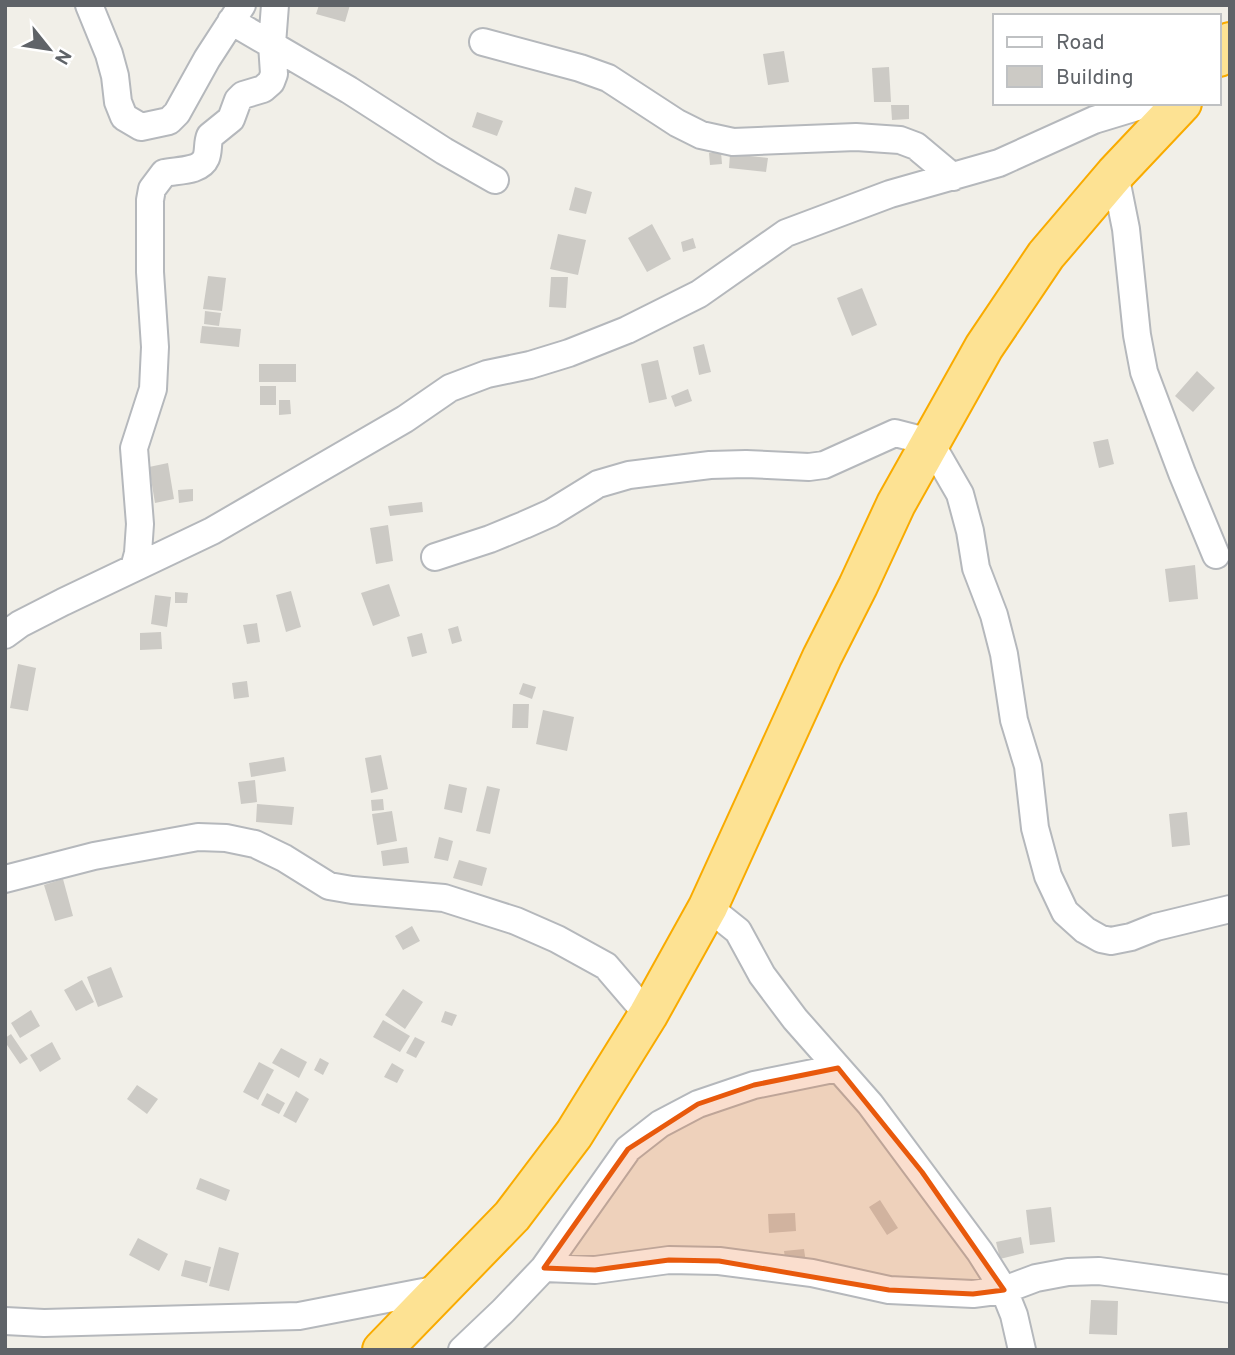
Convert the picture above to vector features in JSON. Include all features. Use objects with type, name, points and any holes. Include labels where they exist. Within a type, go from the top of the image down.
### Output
[{"type":"highway","points":[[382,1350],[512,1216],[574,1134],[648,1015],[708,907],[822,657],[897,504],[984,347],[1046,255],[1115,174],[1180,105]]},
{"type":"street","points":[[89,5],[109,54],[118,102],[124,117],[141,127],[169,121],[177,113],[236,13],[272,44],[495,180]]},
{"type":"street","points":[[134,568],[140,524],[134,448],[153,389],[155,347],[150,245],[152,189],[164,173],[201,165],[206,158],[210,136],[232,119],[243,95],[263,89],[271,82],[274,74],[272,44],[275,5]]},
{"type":"street","points":[[483,42],[608,78],[677,123],[701,135],[733,142],[856,137],[900,140],[916,146],[953,177]]},
{"type":"street","points":[[5,635],[20,624],[212,531],[274,497],[405,419],[450,387],[569,353],[626,330],[699,294],[786,233],[890,194],[999,163],[1094,120],[1143,105]]},
{"type":"street","points":[[1115,174],[1126,229],[1136,335],[1144,372],[1177,462],[1216,555]]},
{"type":"street","points":[[435,556],[524,525],[551,513],[598,484],[629,475],[710,465],[824,465],[895,433],[930,442],[960,494],[971,531],[976,568],[995,615],[1004,654],[1014,720],[1028,766],[1035,828],[1048,876],[1065,912],[1086,930],[1101,939],[1111,941],[1230,909]]},
{"type":"street","points":[[5,879],[94,856],[198,837],[226,838],[265,849],[329,886],[444,898],[516,921],[557,939],[606,966],[648,1015]]},
{"type":"street","points":[[708,907],[738,931],[762,975],[795,1019],[870,1104],[922,1172],[1004,1290],[1022,1350]]},
{"type":"street","points":[[462,1350],[544,1268],[628,1149],[660,1124],[698,1104],[754,1085],[838,1068]]},
{"type":"street","points":[[544,1268],[595,1270],[669,1260],[719,1261],[812,1273],[889,1290],[973,1294],[1004,1290],[1036,1278],[1068,1272],[1099,1271],[1230,1289]]},
{"type":"street","points":[[5,1321],[93,1322],[299,1316],[444,1288]]},
{"type":"highlighted area","points":[[838,1068],[922,1172],[1004,1290],[973,1294],[889,1290],[719,1261],[669,1260],[595,1270],[544,1268],[628,1149],[698,1104],[754,1085]]},
{"type":"building","points":[[319,5],[350,5],[345,22],[316,14]]},
{"type":"building","points":[[784,51],[789,82],[768,85],[763,54]]},
{"type":"building","points":[[889,67],[891,102],[874,102],[872,68]]},
{"type":"building","points":[[891,105],[909,105],[909,119],[892,120]]},
{"type":"building","points":[[477,112],[503,121],[497,136],[472,127]]},
{"type":"building","points":[[721,152],[722,164],[710,165],[709,153]]},
{"type":"building","points":[[730,154],[768,158],[766,172],[729,168]]},
{"type":"building","points":[[575,187],[592,192],[586,214],[569,210]]},
{"type":"building","points":[[652,224],[671,259],[647,272],[628,238]]},
{"type":"building","points":[[558,234],[586,240],[578,275],[550,269]]},
{"type":"building","points":[[693,238],[696,248],[683,252],[681,242]]},
{"type":"building","points":[[208,276],[226,278],[222,311],[203,309]]},
{"type":"building","points":[[551,277],[568,277],[566,308],[549,307]]},
{"type":"building","points":[[862,288],[877,325],[852,336],[837,298]]},
{"type":"building","points":[[205,311],[221,313],[219,326],[204,324]]},
{"type":"building","points":[[202,326],[241,329],[239,347],[200,343]]},
{"type":"building","points":[[704,344],[711,372],[699,375],[693,347]]},
{"type":"building","points":[[658,360],[667,399],[649,403],[641,364]]},
{"type":"building","points":[[259,364],[296,364],[296,382],[259,382]]},
{"type":"building","points":[[1197,371],[1215,388],[1193,412],[1175,396]]},
{"type":"building","points":[[260,386],[276,386],[276,405],[260,405]]},
{"type":"building","points":[[688,389],[692,401],[675,407],[671,396]]},
{"type":"building","points":[[279,400],[290,400],[291,414],[279,415]]},
{"type":"building","points":[[1108,439],[1114,464],[1099,468],[1093,442]]},
{"type":"building","points":[[168,463],[174,499],[155,503],[149,467]]},
{"type":"building","points":[[193,489],[193,501],[179,503],[178,490]]},
{"type":"building","points":[[422,502],[423,512],[390,516],[388,506]]},
{"type":"building","points":[[388,525],[393,561],[376,564],[370,528]]},
{"type":"building","points":[[1195,565],[1198,599],[1169,602],[1165,569]]},
{"type":"building","points":[[389,584],[400,616],[373,626],[361,593]]},
{"type":"building","points":[[291,591],[301,627],[286,632],[276,595]]},
{"type":"building","points":[[175,592],[188,593],[187,603],[175,603]]},
{"type":"building","points":[[155,595],[171,597],[167,627],[151,624]]},
{"type":"building","points":[[257,623],[260,642],[247,644],[243,625]]},
{"type":"building","points":[[458,626],[462,641],[452,644],[448,629]]},
{"type":"building","points":[[161,632],[162,649],[140,650],[140,633]]},
{"type":"building","points":[[422,633],[427,653],[412,657],[407,637]]},
{"type":"building","points":[[18,664],[36,668],[28,711],[10,708]]},
{"type":"building","points":[[247,681],[249,697],[234,699],[232,683]]},
{"type":"building","points":[[523,683],[536,687],[532,699],[519,694]]},
{"type":"building","points":[[513,704],[529,704],[528,728],[512,728]]},
{"type":"building","points":[[543,710],[574,717],[567,751],[536,744]]},
{"type":"building","points":[[381,755],[388,789],[371,793],[365,758]]},
{"type":"building","points":[[284,757],[286,771],[251,777],[249,763]]},
{"type":"building","points":[[255,780],[257,802],[241,804],[238,782]]},
{"type":"building","points":[[449,784],[467,788],[462,813],[444,809]]},
{"type":"building","points":[[487,786],[500,789],[490,834],[476,831]]},
{"type":"building","points":[[383,799],[384,810],[372,811],[371,800]]},
{"type":"building","points":[[257,804],[294,807],[292,825],[256,822]]},
{"type":"building","points":[[392,811],[397,841],[377,845],[372,814]]},
{"type":"building","points":[[1187,812],[1190,845],[1172,847],[1169,814]]},
{"type":"building","points":[[439,837],[453,841],[448,861],[434,858]]},
{"type":"building","points":[[407,847],[409,863],[383,866],[381,851]]},
{"type":"building","points":[[459,860],[487,868],[482,886],[453,878]]},
{"type":"building","points":[[63,879],[73,916],[55,921],[44,885]]},
{"type":"building","points":[[412,926],[420,941],[403,950],[395,936]]},
{"type":"building","points":[[111,967],[123,997],[98,1007],[87,977]]},
{"type":"building","points":[[82,980],[94,1002],[76,1011],[64,990]]},
{"type":"building","points":[[403,989],[423,1002],[405,1029],[385,1015]]},
{"type":"building","points":[[31,1010],[40,1026],[20,1038],[11,1023]]},
{"type":"building","points":[[445,1011],[457,1015],[452,1026],[441,1022]]},
{"type":"building","points":[[383,1020],[410,1036],[400,1052],[373,1037]]},
{"type":"building","points":[[11,1034],[28,1059],[20,1064],[5,1042],[5,1038]]},
{"type":"building","points":[[415,1037],[425,1042],[416,1058],[406,1053]]},
{"type":"building","points":[[52,1042],[61,1059],[40,1072],[30,1055]]},
{"type":"building","points":[[281,1048],[307,1062],[299,1078],[272,1063]]},
{"type":"building","points":[[320,1058],[329,1063],[323,1075],[314,1070]]},
{"type":"building","points":[[259,1062],[274,1070],[258,1100],[243,1092]]},
{"type":"building","points":[[392,1063],[404,1070],[397,1083],[384,1077]]},
{"type":"building","points":[[137,1085],[158,1099],[147,1114],[127,1099]]},
{"type":"building","points":[[296,1091],[309,1099],[296,1123],[283,1116]]},
{"type":"building","points":[[267,1093],[285,1103],[279,1114],[261,1105]]},
{"type":"building","points":[[200,1178],[230,1190],[226,1201],[196,1189]]},
{"type":"building","points":[[880,1200],[898,1228],[887,1235],[869,1207]]},
{"type":"building","points":[[1051,1207],[1055,1242],[1030,1245],[1026,1210]]},
{"type":"building","points":[[795,1213],[796,1231],[769,1233],[768,1214]]},
{"type":"building","points":[[1021,1237],[1024,1253],[1000,1259],[996,1242]]},
{"type":"building","points":[[138,1238],[168,1254],[159,1271],[129,1255]]},
{"type":"building","points":[[219,1247],[239,1253],[229,1291],[209,1286]]},
{"type":"building","points":[[804,1249],[806,1263],[786,1265],[784,1251]]},
{"type":"building","points":[[185,1260],[211,1267],[207,1283],[181,1276]]},
{"type":"building","points":[[1091,1300],[1118,1301],[1117,1335],[1089,1334]]}]
